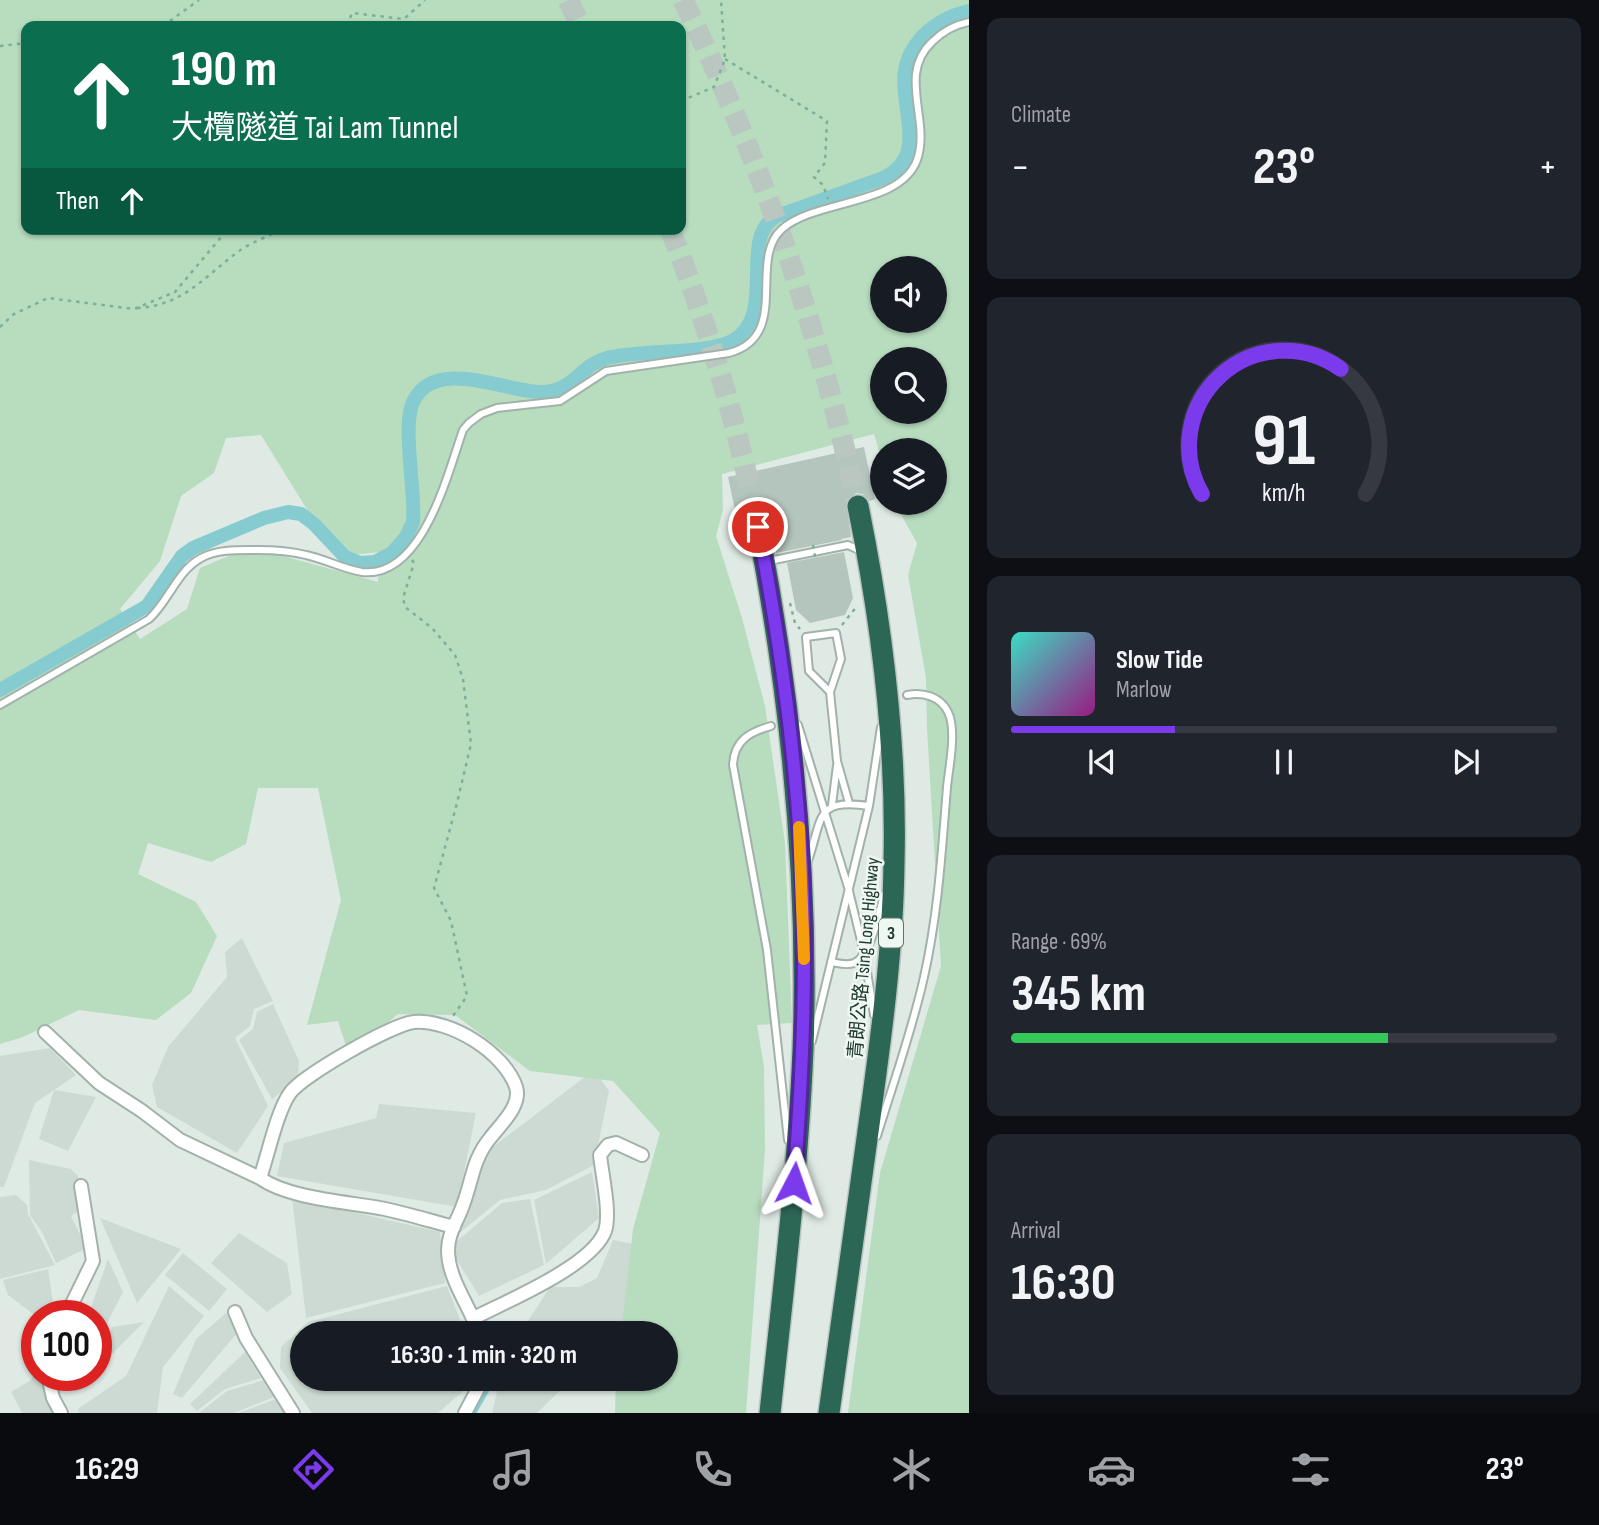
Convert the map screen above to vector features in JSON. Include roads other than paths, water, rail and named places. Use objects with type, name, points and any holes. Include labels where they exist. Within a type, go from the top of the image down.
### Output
[{"type":"highway","name":"青朗公路 Tsing Long Highway","points":[[829,1413],[880,1048],[889,970],[894,863],[894,779],[887,678],[858,506]]},
{"type":"highway","points":[[758,527],[784,683],[781,727],[797,797],[802,879],[804,1006],[794,1183],[770,1413]]},
{"type":"street","points":[[260,1178],[290,1094],[333,1062],[398,1026],[416,1022],[434,1023],[450,1028],[477,1043],[494,1055],[513,1081],[517,1094],[511,1111],[476,1158],[465,1202],[449,1236],[450,1270],[475,1321]]},
{"type":"street","points":[[45,1032],[99,1083],[180,1140],[260,1178],[271,1186],[454,1227]]},
{"type":"street","points":[[474,1318],[570,1268],[587,1253],[605,1231],[607,1217],[600,1155],[608,1145],[616,1143],[642,1155]]},
{"type":"street","points":[[74,1300],[93,1261],[82,1186]]},
{"type":"street","points":[[235,1312],[263,1368],[293,1413]]},
{"type":"street","points":[[51,1391],[61,1413]]},
{"type":"street","points":[[465,1413],[477,1391]]},
{"type":"lane","points":[[0,705],[149,619],[160,609],[188,566],[212,553],[273,550],[306,555],[363,572],[381,570],[406,555],[421,537],[434,510],[463,430],[481,414],[497,408],[560,401],[606,371],[729,353],[747,345],[759,330],[765,313],[770,252],[776,236],[794,221],[885,189],[907,176],[916,163],[920,146],[915,82],[918,61],[923,51],[943,32],[969,22]]},
{"type":"lane","points":[[765,567],[774,560],[848,545],[868,554]]},
{"type":"lane","points":[[830,692],[809,671],[806,637],[836,633],[841,659],[830,692],[837,761],[849,803]]},
{"type":"lane","points":[[801,1091],[869,806],[887,678]]},
{"type":"lane","points":[[784,683],[849,887],[864,953],[880,1048]]},
{"type":"lane","points":[[860,1187],[924,979],[939,882],[951,724],[948,712],[932,696],[917,693],[907,695]]},
{"type":"lane","points":[[781,727],[755,730],[745,737],[734,752],[733,765],[766,950],[794,1183]]},
{"type":"lane","points":[[832,805],[837,761]]},
{"type":"lane","points":[[802,879],[825,810],[832,805],[849,803],[869,806]]},
{"type":"lane","points":[[831,962],[848,964],[859,959],[864,953],[871,939],[894,863]]},
{"type":"waterway","points":[[0,690],[147,606],[182,556],[193,548],[264,518],[288,512],[301,514],[345,557],[360,563],[375,562],[392,553],[406,537],[413,522],[410,411],[414,400],[424,388],[438,381],[454,378],[538,392],[550,391],[560,389],[589,367],[607,358],[708,348],[734,340],[747,328],[754,312],[757,257],[765,226],[777,216],[883,178],[897,169],[909,144],[904,85],[909,56],[919,40],[932,28],[950,17],[969,11]]},
{"type":"waterway","points":[[474,1413],[487,1391]]},
{"type":"tunnel","points":[[568,0],[578,21]]},
{"type":"tunnel","points":[[683,0],[738,123],[786,248],[825,375],[858,506]]},
{"type":"tunnel","points":[[672,235],[721,376],[758,527]]}]
